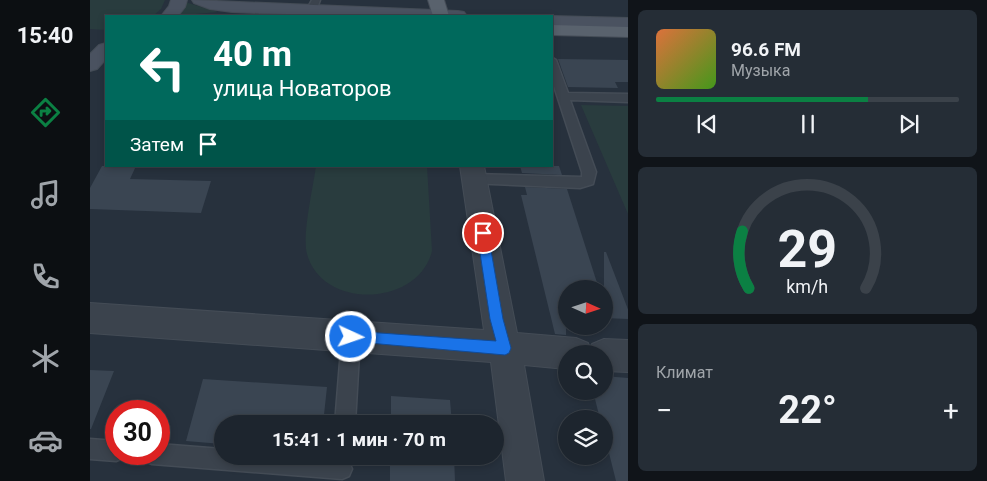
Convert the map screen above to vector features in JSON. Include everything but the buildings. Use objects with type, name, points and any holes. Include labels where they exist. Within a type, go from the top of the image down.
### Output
[{"type":"main road","points":[[170,15],[177,8],[179,0]]},
{"type":"main road","points":[[200,0],[232,7],[313,5],[439,10],[455,15]]},
{"type":"main road","points":[[553,21],[628,23]]},
{"type":"main road","points":[[553,30],[628,32]]},
{"type":"main road","points":[[90,65],[102,42]]},
{"type":"street","points":[[473,173],[497,319],[505,348],[526,481]]},
{"type":"street","points":[[90,318],[558,352]]},
{"type":"street","points":[[613,355],[628,356]]},
{"type":"lane","points":[[473,173],[580,183],[588,180],[589,172],[553,66]]},
{"type":"lane","points":[[564,96],[628,98]]},
{"type":"lane","points":[[346,415],[351,337]]},
{"type":"lane","points":[[90,449],[105,450]]},
{"type":"lane","points":[[170,455],[342,469]]},
{"type":"shaded area","points":[[90,0],[165,0],[161,9],[154,15],[105,15],[105,30],[90,29]]},
{"type":"shaded area","points":[[185,2],[218,12],[177,15]]},
{"type":"shaded area","points":[[581,105],[628,106],[628,214]]},
{"type":"shaded area","points":[[316,167],[427,167],[432,251],[424,269],[409,283],[391,291],[371,294],[350,293],[331,285],[316,272],[307,254],[307,224]]},
{"type":"route","points":[[351,337],[505,348],[497,319],[483,233]]}]
